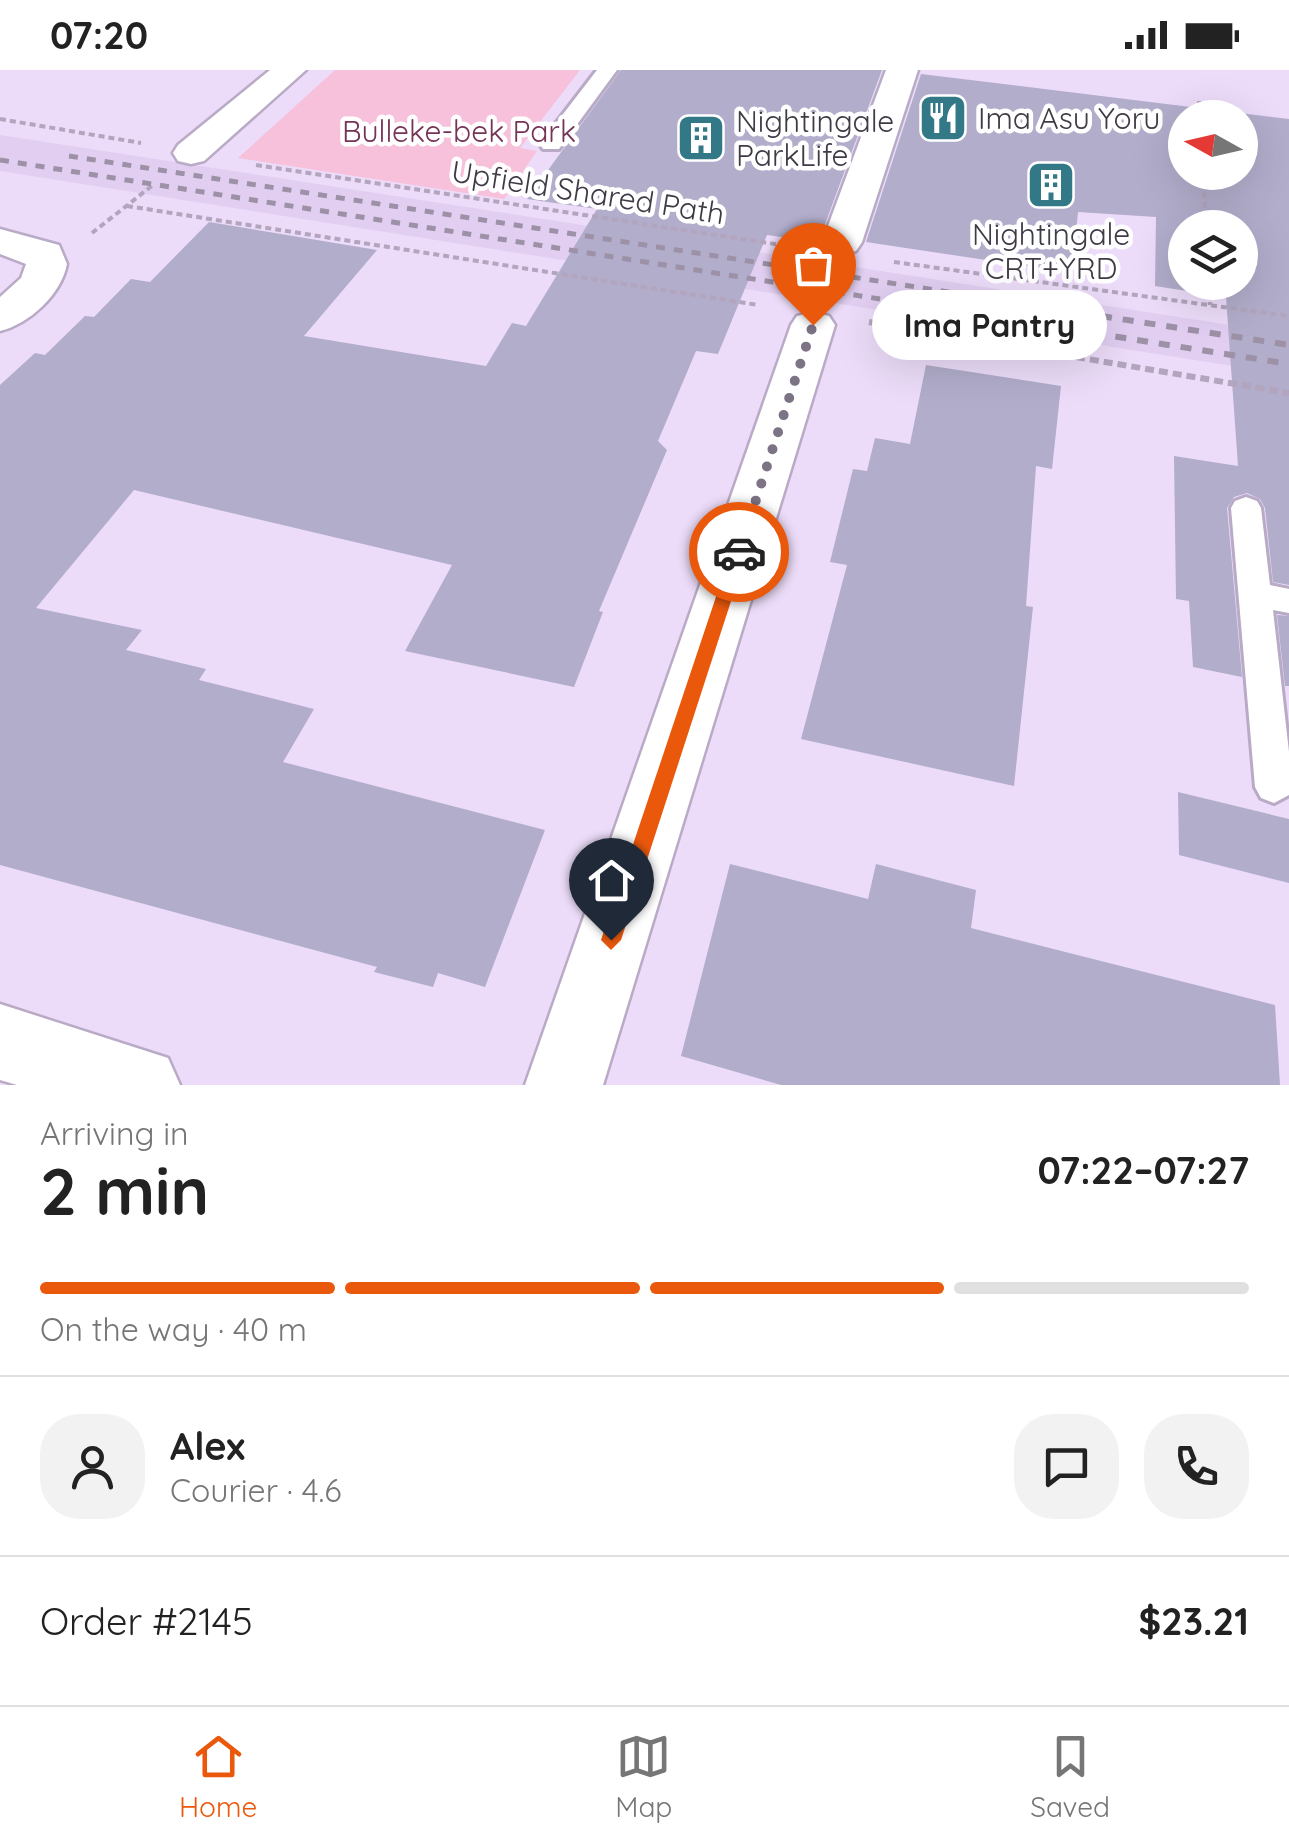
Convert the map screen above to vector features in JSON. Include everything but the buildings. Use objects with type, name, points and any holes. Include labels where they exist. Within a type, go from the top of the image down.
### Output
[{"type":"street","points":[[191,153],[290,70]]},
{"type":"street","points":[[842,242],[902,70]]},
{"type":"street","points":[[0,240],[46,254],[45,277],[0,318]]},
{"type":"street","points":[[564,1085],[814,318]]},
{"type":"street","points":[[0,1042],[142,1085]]},
{"type":"lane","points":[[551,144],[607,70]]},
{"type":"lane","points":[[1246,508],[1272,598],[1274,787]]},
{"type":"path","name":"Upfield Shared Path","points":[[0,118],[191,153],[799,248]]},
{"type":"path","points":[[46,254],[95,231],[191,153]]},
{"type":"path","points":[[127,206],[1289,393]]},
{"type":"path","points":[[878,260],[1289,316]]},
{"type":"path","points":[[1210,300],[1210,305]]},
{"type":"shaded area","points":[[0,135],[1289,334],[1289,375],[0,171]]},
{"type":"green space","name":"Bulleke-bek Park","points":[[335,70],[580,70],[520,148],[537,151],[504,199],[238,158]]},
{"type":"railway","points":[[69,156],[1117,318]]},
{"type":"railway","points":[[0,160],[1000,318]]},
{"type":"railway","points":[[985,316],[1289,364]]},
{"type":"railway","points":[[1101,316],[1289,345]]},
{"type":"way so far","points":[[739,552],[813,325]]},
{"type":"place","name":"Ima Asu Yoru","points":[[943,118]]},
{"type":"place","name":"Nightingale ParkLife","points":[[701,138]]},
{"type":"place","name":"Nightingale CRT+YRD","points":[[1051,185]]},
{"type":"place","name":"Ima Pantry","points":[[813,325]]},
{"type":"route","points":[[611,940],[739,552]]}]
